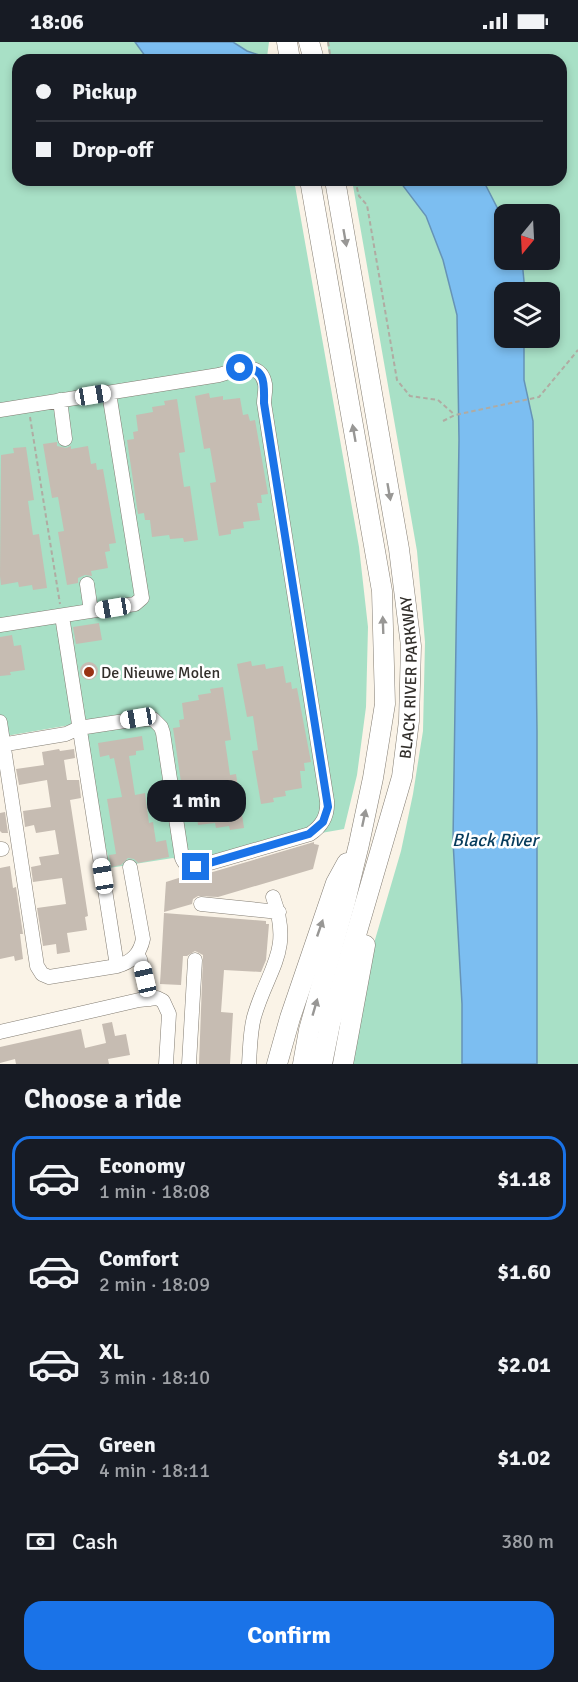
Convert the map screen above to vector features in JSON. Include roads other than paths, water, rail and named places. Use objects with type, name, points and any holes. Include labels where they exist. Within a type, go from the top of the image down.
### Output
[{"type":"highway","name":"BLACK RIVER PARKWAY","points":[[303,1064],[309,1030],[359,844],[385,704],[382,591],[311,186]]},
{"type":"highway","name":"BLACK RIVER PARKWAY","points":[[322,1064],[330,1024],[402,777],[410,721],[411,646],[399,549],[336,186]]},
{"type":"highway","points":[[343,1064],[364,949],[403,808],[402,777]]},
{"type":"highway","points":[[277,1064],[290,1018],[336,883],[359,844]]},
{"type":"street","points":[[0,410],[219,375],[240,368],[252,369],[263,379],[264,403],[327,801],[325,817],[309,834],[190,867],[182,858],[163,733],[158,722],[153,719],[138,718],[2,745]]},
{"type":"street","points":[[0,625],[135,604],[140,601],[142,595],[109,393]]},
{"type":"street","points":[[60,400],[65,439]]},
{"type":"street","points":[[87,584],[91,611]]},
{"type":"street","points":[[62,616],[117,966]]},
{"type":"street","points":[[0,722],[37,966],[40,972],[50,977],[117,966],[128,963],[137,954],[143,939],[130,867]]},
{"type":"street","points":[[249,1064],[255,1016],[279,953],[282,933],[279,912],[273,897]]},
{"type":"street","points":[[201,904],[279,912]]},
{"type":"street","points":[[137,954],[153,999]]},
{"type":"street","points":[[189,1064],[195,960]]},
{"type":"street","points":[[0,1032],[153,999],[163,1001],[169,1014],[166,1064]]},
{"type":"water","points":[[135,42],[233,42],[256,54],[144,54]]},
{"type":"water","name":"Black River","points":[[403,186],[486,186],[495,204],[494,270],[523,270],[524,282],[494,282],[494,348],[524,348],[524,380],[533,421],[537,731],[537,1064],[462,1064],[462,1004],[453,841],[459,440],[457,315],[443,260],[426,216]]},
{"type":"place","name":"De Nieuwe Molen","points":[[89,672]]}]
